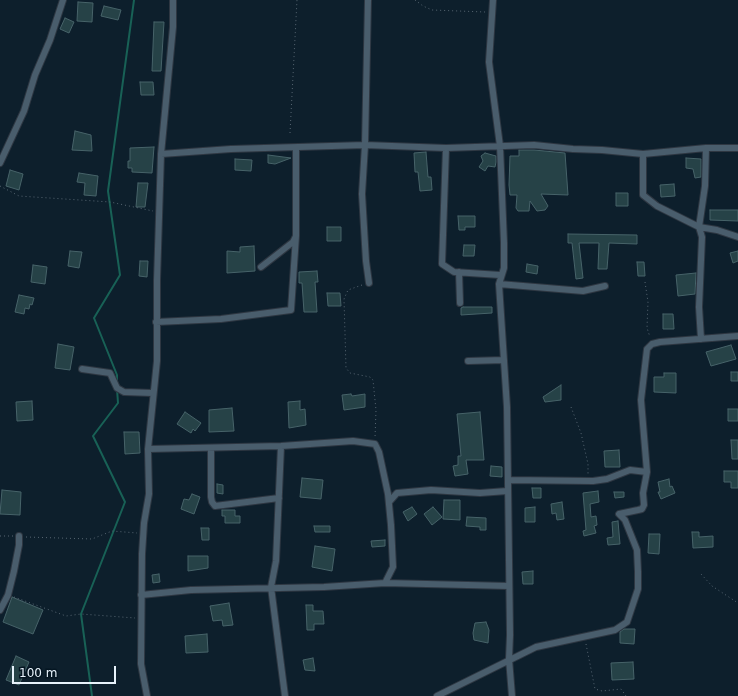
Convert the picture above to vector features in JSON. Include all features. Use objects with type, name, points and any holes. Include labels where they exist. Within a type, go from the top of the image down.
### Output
[{"type":"street","points":[[0,162],[24,111],[35,75],[50,40],[64,0]]},
{"type":"street","points":[[147,696],[142,664],[140,618],[143,533],[149,494],[148,449],[157,361],[156,322],[161,154],[173,0]]},
{"type":"street","points":[[368,0],[365,145],[362,194],[366,261],[369,283]]},
{"type":"street","points":[[493,0],[489,62],[500,146],[504,243],[504,268],[500,275],[499,284],[507,407],[510,635],[508,660],[512,696]]},
{"type":"street","points":[[161,154],[231,149],[365,145],[446,148],[534,145],[573,150],[602,150],[643,154],[706,148],[738,148]]},
{"type":"street","points":[[156,322],[222,319],[291,310],[296,236],[296,148]]},
{"type":"street","points":[[446,148],[442,264],[454,272],[500,275]]},
{"type":"street","points":[[701,339],[699,307],[702,244],[699,227],[705,186],[706,148]]},
{"type":"street","points":[[643,154],[644,195],[657,206],[699,227],[717,230],[738,237]]},
{"type":"street","points":[[261,267],[293,242],[296,236]]},
{"type":"street","points":[[459,272],[460,303]]},
{"type":"street","points":[[499,284],[583,291],[605,286]]},
{"type":"street","points":[[437,696],[536,647],[615,630],[627,622],[638,589],[637,550],[620,514],[642,509],[647,472],[641,400],[647,349],[652,344],[738,336]]},
{"type":"street","points":[[468,361],[504,360]]},
{"type":"street","points":[[82,369],[110,373],[117,388],[124,392],[153,393]]},
{"type":"street","points":[[148,449],[281,446],[353,441],[375,444],[379,452],[389,502],[393,567],[385,583]]},
{"type":"street","points":[[281,446],[276,561],[271,587],[286,696]]},
{"type":"street","points":[[212,448],[211,497],[215,506],[279,498]]},
{"type":"street","points":[[508,480],[607,479],[630,470],[647,472]]},
{"type":"street","points":[[386,487],[398,493],[431,490],[463,493],[507,491]]},
{"type":"street","points":[[389,502],[398,493]]},
{"type":"street","points":[[0,610],[8,595],[19,545],[19,536]]},
{"type":"street","points":[[141,595],[167,592],[271,587],[324,587],[385,583],[509,586]]},
{"type":"path","points":[[290,133],[297,0]]},
{"type":"path","points":[[415,0],[432,10],[492,13]]},
{"type":"path","points":[[0,186],[19,196],[110,202],[131,208],[145,209],[159,214]]},
{"type":"path","points":[[645,282],[648,302],[647,328],[652,344]]},
{"type":"path","points":[[369,283],[354,288],[345,294],[344,299],[347,371],[370,377],[373,380],[376,410],[375,444]]},
{"type":"path","points":[[571,407],[582,439],[588,464],[588,480]]},
{"type":"path","points":[[0,536],[92,539],[112,531],[143,533]]},
{"type":"path","points":[[701,574],[712,586],[738,603]]},
{"type":"path","points":[[8,595],[66,616],[81,614],[140,618]]},
{"type":"path","points":[[585,637],[594,689],[602,691],[621,689],[626,696]]},
{"type":"building","points":[[78,2],[93,3],[92,22],[77,21]]},
{"type":"building","points":[[104,6],[121,10],[118,20],[101,16]]},
{"type":"building","points":[[65,18],[74,22],[69,33],[60,29]]},
{"type":"building","points":[[154,22],[164,22],[161,71],[152,71]]},
{"type":"building","points":[[140,82],[153,82],[154,95],[141,95]]},
{"type":"building","points":[[75,131],[91,135],[92,151],[72,150]]},
{"type":"building","points":[[154,147],[152,173],[132,172],[132,168],[128,168],[128,161],[130,161],[130,148]]},
{"type":"building","points":[[519,150],[565,153],[568,195],[541,194],[548,206],[545,210],[537,211],[530,201],[529,211],[518,211],[516,208],[517,195],[510,195],[509,185],[510,156],[519,156]]},
{"type":"building","points":[[426,152],[428,177],[431,177],[432,190],[420,191],[418,172],[415,172],[414,153]]},
{"type":"building","points":[[485,153],[496,156],[496,162],[495,167],[488,166],[485,171],[479,167],[483,161],[481,156]]},
{"type":"building","points":[[268,155],[291,158],[275,164],[268,163]]},
{"type":"building","points":[[686,158],[701,159],[701,177],[695,178],[693,169],[686,168]]},
{"type":"building","points":[[235,159],[252,160],[251,171],[235,170]]},
{"type":"building","points":[[10,170],[23,174],[19,190],[6,186]]},
{"type":"building","points":[[79,173],[98,176],[96,196],[84,195],[85,183],[77,182]]},
{"type":"building","points":[[138,183],[148,183],[145,207],[136,207]]},
{"type":"building","points":[[674,184],[675,196],[661,197],[660,185]]},
{"type":"building","points":[[616,193],[628,193],[628,206],[616,206]]},
{"type":"building","points":[[710,210],[738,210],[738,221],[710,220]]},
{"type":"building","points":[[458,216],[475,216],[475,227],[465,227],[465,230],[459,230]]},
{"type":"building","points":[[327,227],[341,227],[341,241],[327,241]]},
{"type":"building","points":[[568,234],[637,235],[637,244],[609,243],[607,269],[598,269],[599,243],[579,243],[583,278],[576,279],[572,243],[568,243]]},
{"type":"building","points":[[464,245],[475,245],[474,256],[463,256]]},
{"type":"building","points":[[254,246],[255,271],[227,273],[227,251],[240,252],[240,247]]},
{"type":"building","points":[[70,251],[82,252],[79,268],[68,266]]},
{"type":"building","points":[[738,251],[738,261],[733,263],[730,253]]},
{"type":"building","points":[[140,261],[148,261],[147,277],[139,276]]},
{"type":"building","points":[[637,262],[644,262],[645,276],[638,276]]},
{"type":"building","points":[[527,264],[538,266],[537,274],[526,272]]},
{"type":"building","points":[[33,265],[47,267],[45,284],[31,282]]},
{"type":"building","points":[[317,271],[318,282],[315,282],[317,312],[304,312],[302,283],[299,283],[299,272]]},
{"type":"building","points":[[696,273],[695,294],[678,296],[676,275]]},
{"type":"building","points":[[327,293],[340,293],[341,306],[328,306]]},
{"type":"building","points":[[19,295],[34,298],[29,309],[25,308],[24,314],[15,312]]},
{"type":"building","points":[[492,307],[492,313],[461,315],[461,308]]},
{"type":"building","points":[[663,314],[673,314],[674,329],[663,329]]},
{"type":"building","points":[[58,344],[74,347],[70,370],[55,368]]},
{"type":"building","points":[[731,345],[736,359],[711,366],[706,352]]},
{"type":"building","points":[[731,372],[738,372],[738,381],[731,381]]},
{"type":"building","points":[[664,373],[676,373],[676,393],[654,392],[654,377],[664,377]]},
{"type":"building","points":[[561,385],[561,400],[545,402],[543,397]]},
{"type":"building","points":[[351,394],[352,396],[365,394],[365,407],[344,410],[342,395]]},
{"type":"building","points":[[32,401],[33,420],[17,421],[16,402]]},
{"type":"building","points":[[300,401],[300,410],[305,409],[306,425],[289,428],[288,402]]},
{"type":"building","points":[[232,408],[234,431],[209,432],[209,410]]},
{"type":"building","points":[[728,409],[738,409],[738,421],[728,421]]},
{"type":"building","points":[[185,412],[201,423],[195,431],[193,429],[191,433],[177,424]]},
{"type":"building","points":[[480,412],[484,460],[466,460],[468,474],[455,476],[453,466],[458,465],[458,456],[461,456],[457,414]]},
{"type":"building","points":[[124,432],[139,432],[140,453],[125,454]]},
{"type":"building","points":[[731,440],[738,440],[738,459],[732,459]]},
{"type":"building","points":[[619,450],[620,467],[605,467],[604,451]]},
{"type":"building","points":[[491,466],[502,467],[502,477],[490,476]]},
{"type":"building","points":[[724,471],[738,471],[738,488],[731,488],[731,482],[724,482]]},
{"type":"building","points":[[302,478],[323,480],[321,499],[300,497]]},
{"type":"building","points":[[669,479],[670,487],[672,486],[675,493],[661,499],[658,492],[660,492],[658,482]]},
{"type":"building","points":[[217,484],[223,485],[223,494],[217,493]]},
{"type":"building","points":[[532,488],[541,488],[541,498],[533,498]]},
{"type":"building","points":[[2,490],[21,492],[20,515],[0,514]]},
{"type":"building","points":[[598,491],[599,502],[590,504],[591,517],[596,516],[597,525],[594,526],[596,533],[584,536],[583,531],[586,530],[583,493]]},
{"type":"building","points":[[614,492],[624,492],[624,497],[615,498]]},
{"type":"building","points":[[192,494],[200,497],[194,514],[181,509],[184,499],[189,500]]},
{"type":"building","points":[[444,500],[460,500],[460,520],[443,519]]},
{"type":"building","points":[[562,502],[564,519],[557,520],[556,513],[552,514],[551,504]]},
{"type":"building","points":[[412,507],[417,514],[408,521],[403,512]]},
{"type":"building","points":[[433,507],[442,517],[432,525],[424,514]]},
{"type":"building","points":[[535,507],[535,522],[525,522],[525,508]]},
{"type":"building","points":[[222,510],[235,510],[235,516],[240,516],[240,523],[225,523],[225,516],[222,516]]},
{"type":"building","points":[[467,517],[486,518],[486,530],[480,530],[480,527],[466,526]]},
{"type":"building","points":[[618,521],[620,544],[608,545],[607,538],[613,537],[612,522]]},
{"type":"building","points":[[314,526],[330,526],[330,532],[315,532]]},
{"type":"building","points":[[201,528],[209,528],[209,540],[202,540]]},
{"type":"building","points":[[692,532],[699,532],[699,537],[713,536],[713,547],[693,548]]},
{"type":"building","points":[[649,534],[660,534],[659,554],[648,553]]},
{"type":"building","points":[[385,540],[385,546],[372,547],[371,541]]},
{"type":"building","points":[[315,546],[335,549],[332,571],[312,567]]},
{"type":"building","points":[[188,556],[208,556],[208,568],[188,571]]},
{"type":"building","points":[[533,571],[533,584],[523,584],[522,572]]},
{"type":"building","points":[[159,574],[160,582],[153,583],[152,575]]},
{"type":"building","points":[[12,597],[43,610],[33,634],[3,622]]},
{"type":"building","points":[[229,603],[233,625],[223,626],[222,620],[213,621],[210,606]]},
{"type":"building","points":[[306,605],[313,605],[313,611],[323,611],[324,624],[314,624],[314,630],[307,630]]},
{"type":"building","points":[[486,622],[489,630],[488,643],[474,640],[473,633],[475,623]]},
{"type":"building","points":[[624,629],[635,629],[634,644],[620,643],[620,632]]},
{"type":"building","points":[[207,634],[208,652],[186,653],[185,636]]},
{"type":"building","points":[[16,656],[29,662],[19,685],[6,680]]},
{"type":"building","points":[[313,658],[315,671],[305,670],[303,660]]},
{"type":"building","points":[[633,662],[634,679],[612,680],[611,663]]},
{"type":"waterway","points":[[117,383],[117,375],[94,318],[120,275],[108,191],[134,0]]},
{"type":"waterway","points":[[92,696],[81,614],[125,502],[93,436],[118,403],[117,389]]}]
